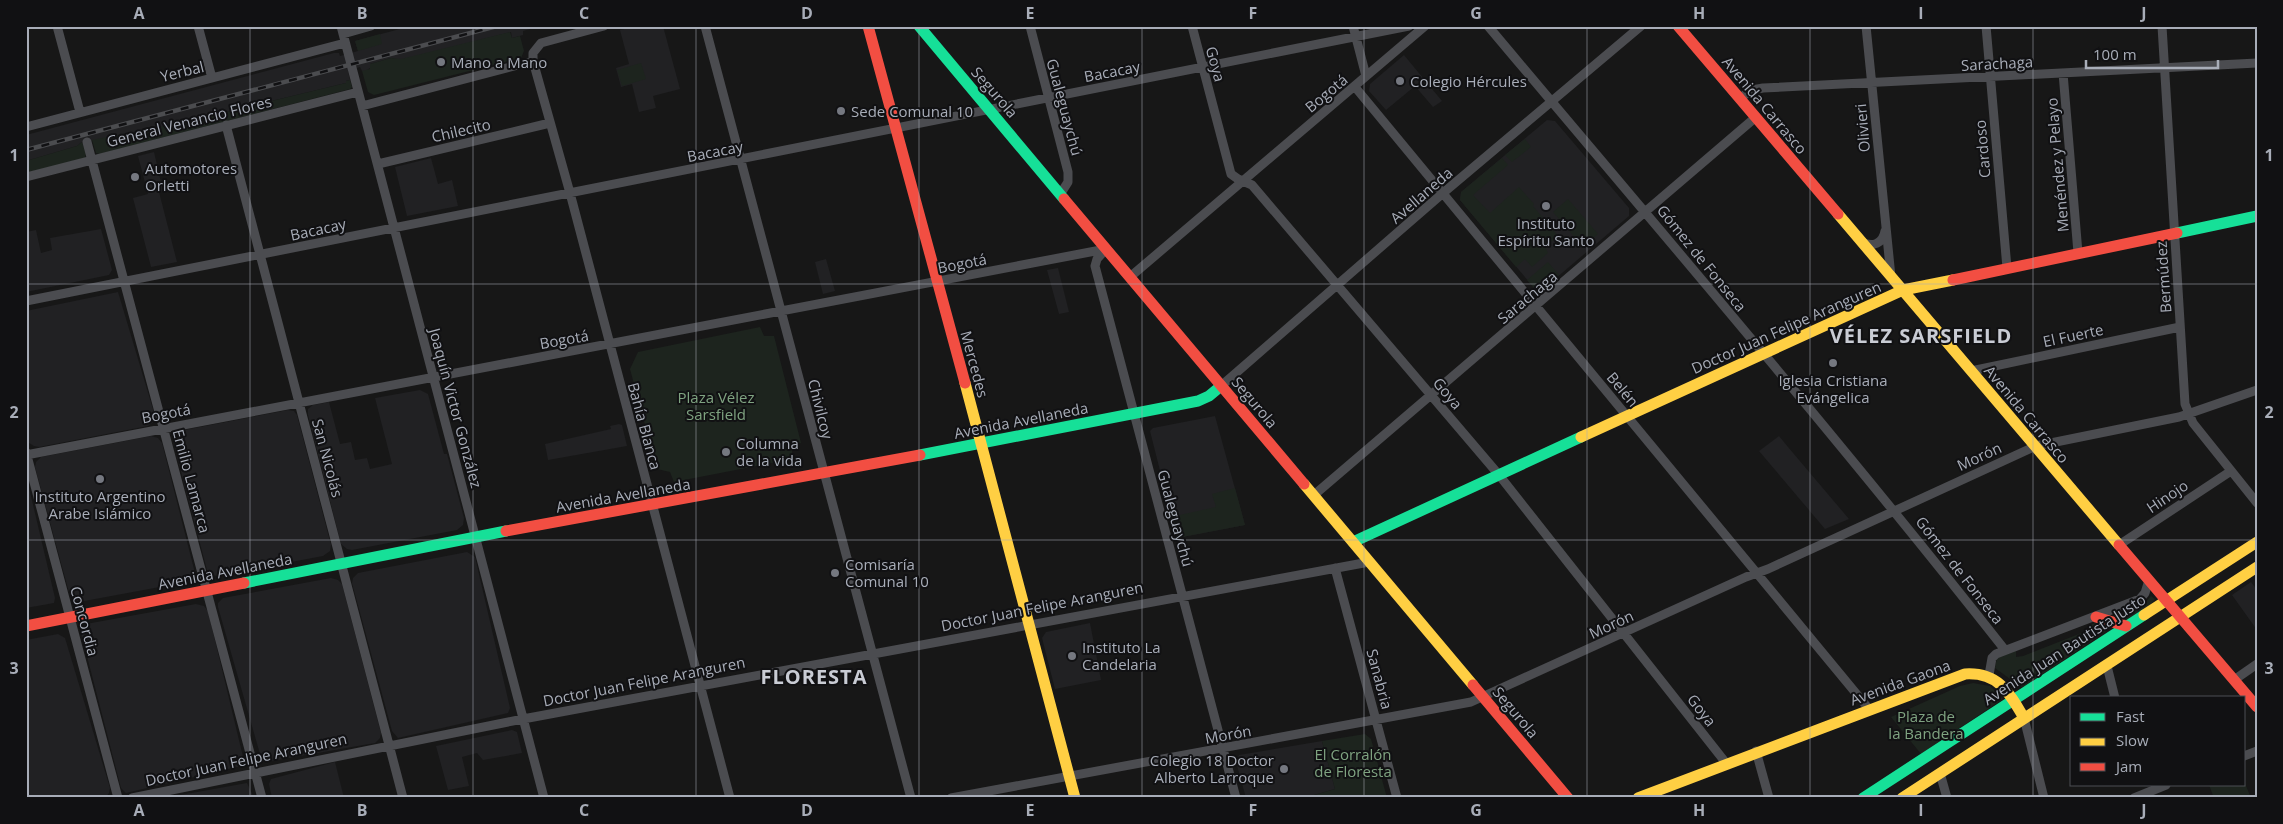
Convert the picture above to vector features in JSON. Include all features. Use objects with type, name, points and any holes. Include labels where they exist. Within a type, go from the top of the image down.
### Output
[{"type":"main road","name":"Mercedes","points":[[868,26],[1030,624],[1075,798]]},
{"type":"main road","name":"Segurola","points":[[919,26],[1568,798]]},
{"type":"main road","name":"Avenida Carrasco","points":[[1678,26],[2257,707]]},
{"type":"main road","name":"Doctor Juan Felipe Aranguren","points":[[1353,542],[1903,290],[2257,216]]},
{"type":"main road","name":"Avenida Avellaneda","points":[[26,626],[475,537],[824,474],[1134,414],[1198,401],[1209,396],[1222,386]]},
{"type":"main road","name":"Avenida Juan Bautista Justo","points":[[1863,798],[2257,542]]},
{"type":"main road","points":[[1902,798],[2257,567]]},
{"type":"main road","points":[[2096,617],[2126,626]]},
{"type":"main road","name":"Avenida Gaona","points":[[1638,798],[1756,751],[1965,674],[1989,675]]},
{"type":"main road","points":[[1989,675],[2003,684],[2024,718]]},
{"type":"street","points":[[57,26],[80,112]]},
{"type":"street","points":[[198,26],[212,78]]},
{"type":"street","points":[[342,30],[371,26]]},
{"type":"street","points":[[362,106],[533,61],[534,53],[541,43],[604,26]]},
{"type":"street","name":"Chivilcoy","points":[[705,26],[782,310],[910,798]]},
{"type":"street","name":"Gualeguaychú","points":[[1030,26],[1068,172],[1068,182],[1061,193]]},
{"type":"street","name":"Goya","points":[[1192,26],[1229,168],[1234,176],[1252,185],[1432,395],[1499,475],[1726,763]]},
{"type":"street","points":[[1353,26],[1366,76]]},
{"type":"street","name":"Bacacay","points":[[26,302],[1409,26]]},
{"type":"street","name":"Bogotá","points":[[1130,277],[1425,26]]},
{"type":"street","name":"Gómez de Fonseca","points":[[1488,26],[1647,212],[1895,511],[2005,650]]},
{"type":"street","name":"Avellaneda","points":[[1222,386],[1443,193],[1641,26]]},
{"type":"street","name":"Olivieri","points":[[1866,26],[1892,277]]},
{"type":"street","name":"Cardoso","points":[[1986,26],[2007,268]]},
{"type":"street","name":"Bermúdez","points":[[2162,26],[2185,404],[2193,424],[2257,503]]},
{"type":"street","name":"Joaquín Victor González","points":[[342,30],[544,798]]},
{"type":"street","name":"Yerbal","points":[[26,127],[345,43]]},
{"type":"street","name":"Bahía Blanca","points":[[533,61],[570,193],[730,798]]},
{"type":"street","name":"Sarachaga","points":[[1740,98],[1752,90],[1764,88],[2257,63]]},
{"type":"street","name":"Menéndez y Pelayo","points":[[2063,74],[2078,253]]},
{"type":"street","name":"Belén","points":[[1355,87],[1869,709]]},
{"type":"street","name":"General Venancio Flores","points":[[26,177],[358,92]]},
{"type":"street","name":"Sarachaga","points":[[1314,495],[1756,118]]},
{"type":"street","name":"Chilecito","points":[[378,164],[550,123]]},
{"type":"street","name":"San Nicolás","points":[[226,125],[404,798]]},
{"type":"street","name":"Emilio Lamarca","points":[[87,142],[262,798]]},
{"type":"street","points":[[1862,242],[1869,245],[1876,244],[1882,239],[1886,228]]},
{"type":"street","name":"Gualeguaychú","points":[[1106,249],[1096,259],[1096,266],[1236,798]]},
{"type":"street","name":"Bogotá","points":[[26,454],[1106,249]]},
{"type":"street","name":"El Fuerte","points":[[1971,371],[2180,327]]},
{"type":"street","name":"Morón","points":[[951,798],[1471,702],[2036,446],[2189,414],[2257,390]]},
{"type":"street","name":"Concordia","points":[[26,454],[118,798]]},
{"type":"street","name":"Hinojo","points":[[2119,545],[2230,470]]},
{"type":"street","name":"Doctor Juan Felipe Aranguren","points":[[132,798],[390,745],[701,685],[1369,562]]},
{"type":"street","name":"Sanabria","points":[[1335,568],[1397,798]]},
{"type":"street","points":[[1989,675],[1992,658],[2005,650],[2140,599],[2145,593],[2149,580]]},
{"type":"street","points":[[2234,680],[2257,664]]},
{"type":"street","points":[[2107,666],[2114,696]]},
{"type":"street","points":[[2024,718],[2044,798]]},
{"type":"street","points":[[1756,751],[1769,798]]},
{"type":"street","points":[[1940,773],[1947,798]]},
{"type":"street","points":[[2139,797],[2164,786]]},
{"type":"shaded area","points":[[411,26],[541,26],[523,31],[523,35],[512,38],[511,32],[402,60],[391,58],[370,64],[370,68],[366,71],[362,71],[360,67],[348,71],[350,80],[346,81],[346,83],[185,122],[82,142],[77,146],[26,161],[26,135],[334,53],[339,53],[340,56],[358,51],[355,41]]},
{"type":"shaded area","points":[[636,26],[663,26],[680,89],[653,96],[656,108],[639,112],[632,84],[621,87],[616,68],[629,64],[620,30]]},
{"type":"shaded area","name":"Colegio Hércules","points":[[1404,55],[1442,101],[1433,107],[1415,86],[1386,110],[1369,91],[1370,84]]},
{"type":"shaded area","name":"Instituto Espíritu Santo","points":[[1547,120],[1555,121],[1629,208],[1629,216],[1542,290],[1535,289],[1460,200],[1461,192]]},
{"type":"shaded area","points":[[154,152],[163,191],[159,192],[177,262],[151,267],[133,198],[148,194],[138,156]]},
{"type":"shaded area","points":[[431,158],[438,184],[452,180],[458,206],[407,216],[395,167]]},
{"type":"shaded area","points":[[101,229],[112,270],[109,275],[26,292],[26,232],[36,230],[41,253],[52,250],[50,238]]},
{"type":"shaded area","points":[[826,259],[835,291],[823,294],[815,262]]},
{"type":"shaded area","points":[[1058,268],[1069,312],[1059,314],[1047,270]]},
{"type":"shaded area","points":[[118,292],[155,421],[148,426],[39,447],[34,446],[29,443],[26,431],[26,311]]},
{"type":"shaded area","points":[[420,390],[428,394],[444,454],[447,454],[464,518],[463,525],[457,530],[352,550],[347,549],[341,544],[308,409],[313,405],[329,402],[340,444],[351,442],[355,460],[367,458],[370,469],[392,464],[375,398]]},
{"type":"shaded area","points":[[288,410],[294,411],[297,415],[331,545],[330,551],[323,556],[217,576],[212,575],[207,570],[173,436],[179,431]]},
{"type":"shaded area","points":[[1215,416],[1245,525],[1177,538],[1150,431],[1153,428]]},
{"type":"shaded area","points":[[622,425],[627,446],[548,460],[545,444],[611,429],[610,426]]},
{"type":"shaded area","points":[[151,436],[158,438],[162,443],[196,577],[192,581],[79,602],[74,601],[70,596],[35,467],[36,462],[41,457]]},
{"type":"shaded area","points":[[1779,436],[1849,519],[1825,529],[1759,451]]},
{"type":"shaded area","points":[[26,475],[55,598],[54,603],[26,608]]},
{"type":"shaded area","points":[[467,552],[475,557],[510,708],[508,713],[398,738],[392,731],[352,583],[353,578],[358,573]]},
{"type":"shaded area","points":[[331,578],[338,580],[342,584],[381,733],[380,738],[375,743],[266,762],[262,761],[218,603],[223,598]]},
{"type":"shaded area","points":[[2251,582],[2257,590],[2257,630],[2232,595]]},
{"type":"shaded area","points":[[196,604],[204,606],[208,611],[244,761],[241,766],[126,793],[121,788],[80,629],[86,624]]},
{"type":"shaded area","name":"Instituto La Candelaria","points":[[1090,623],[1101,680],[1055,689],[1042,638],[1046,632]]},
{"type":"shaded area","points":[[58,634],[65,638],[110,788],[105,798],[26,798],[26,640]]},
{"type":"shaded area","points":[[512,730],[517,732],[522,753],[483,760],[477,753],[462,757],[469,786],[448,790],[436,746]]},
{"type":"shaded area","name":"Colegio 18 Doctor Alberto Larroque","points":[[1322,741],[1335,789],[1304,798],[1246,798],[1236,762],[1239,755]]},
{"type":"shaded area","points":[[335,762],[344,798],[272,798],[269,784],[271,779]]},
{"type":"shaded area","points":[[247,783],[254,798],[164,798]]},
{"type":"green space","name":"Mano a Mano","points":[[510,32],[512,38],[520,36],[524,51],[521,58],[374,95],[368,92],[362,71],[370,69],[370,64],[391,58],[401,59]]},
{"type":"green space","points":[[380,34],[382,44],[358,51],[355,41]]},
{"type":"green space","points":[[641,63],[646,79],[622,86],[617,70]]},
{"type":"green space","points":[[350,80],[352,87],[350,89],[100,154],[96,153],[92,140],[185,122],[346,83],[346,81]]},
{"type":"green space","points":[[1525,139],[1531,147],[1512,162],[1505,155]]},
{"type":"green space","points":[[82,142],[86,153],[85,158],[26,173],[26,161],[77,146]]},
{"type":"green space","points":[[1502,158],[1508,165],[1473,195],[1490,213],[1519,187],[1534,204],[1533,206],[1558,236],[1545,247],[1548,253],[1532,267],[1525,259],[1516,267],[1460,200],[1461,192]]},
{"type":"green space","points":[[1568,199],[1598,234],[1583,247],[1553,212]]},
{"type":"green space","points":[[1548,262],[1559,275],[1542,290],[1535,289],[1527,280]]},
{"type":"green space","name":"Plaza Vélez Sarsfield","points":[[760,327],[764,336],[774,336],[801,443],[794,445],[792,459],[674,482],[670,472],[657,469],[630,369],[638,352]]},
{"type":"green space","points":[[1235,488],[1245,525],[1177,538],[1171,517],[1216,507],[1212,494]]},
{"type":"green space","points":[[2151,596],[2155,599],[2149,607],[2126,621],[2111,617],[2143,605]]},
{"type":"green space","points":[[2097,622],[2114,626],[2025,686],[2021,687],[1995,668],[1997,658],[2016,651],[2016,657],[2023,656],[2089,630],[2091,625]]},
{"type":"green space","name":"Plaza de la Bandera","points":[[1973,683],[1990,686],[2003,699],[1921,754],[1891,717],[1960,686]]},
{"type":"green space","name":"El Corralón de Floresta","points":[[1365,734],[1371,739],[1387,798],[1304,798],[1335,789],[1322,741]]},
{"type":"green space","points":[[2209,786],[2246,786],[2251,798],[2214,798]]},
{"type":"railway","points":[[26,150],[497,26]]},
{"type":"traffic: fast","points":[[919,26],[1064,199]]},
{"type":"traffic: fast","points":[[2177,233],[2257,216]]},
{"type":"traffic: fast","points":[[920,455],[1198,401],[1209,396],[1221,386]]},
{"type":"traffic: fast","points":[[1353,542],[1581,437]]},
{"type":"traffic: fast","points":[[244,583],[506,531]]},
{"type":"traffic: fast","points":[[1863,798],[2144,615]]},
{"type":"traffic: slow","points":[[1838,214],[2119,545]]},
{"type":"traffic: slow","points":[[1581,437],[1903,290],[1953,280]]},
{"type":"traffic: slow","points":[[965,383],[1075,798]]},
{"type":"traffic: slow","points":[[1304,484],[1473,685]]},
{"type":"traffic: slow","points":[[2144,615],[2257,542]]},
{"type":"traffic: slow","points":[[1902,798],[2257,567]]},
{"type":"traffic: slow","points":[[1638,798],[1965,674],[1986,676],[1994,680],[2007,692],[2024,718]]},
{"type":"traffic: jam","points":[[868,26],[965,383]]},
{"type":"traffic: jam","points":[[1678,26],[1838,214]]},
{"type":"traffic: jam","points":[[1064,199],[1304,484]]},
{"type":"traffic: jam","points":[[1953,280],[2177,233]]},
{"type":"traffic: jam","points":[[506,531],[920,455]]},
{"type":"traffic: jam","points":[[2119,545],[2257,707]]},
{"type":"traffic: jam","points":[[26,626],[244,583]]},
{"type":"traffic: jam","points":[[2096,617],[2126,626]]},
{"type":"traffic: jam","points":[[1473,685],[1568,798]]},
{"type":"place","name":"Mano a Mano","points":[[441,62]]},
{"type":"place","name":"Colegio Hércules","points":[[1400,81]]},
{"type":"place","name":"Sede Comunal 10","points":[[841,111]]},
{"type":"place","name":"Automotores Orletti","points":[[135,177]]},
{"type":"place","name":"Instituto Espíritu Santo","points":[[1546,206]]},
{"type":"place","name":"Iglesia Cristiana Evángelica","points":[[1833,363]]},
{"type":"place","name":"Columna de la vida","points":[[726,452]]},
{"type":"place","name":"Instituto Argentino Arabe Islámico","points":[[100,479]]},
{"type":"place","name":"Comisaría Comunal 10","points":[[835,573]]},
{"type":"place","name":"Instituto La Candelaria","points":[[1072,656]]},
{"type":"place","name":"Colegio 18 Doctor Alberto Larroque","points":[[1284,769]]},
{"type":"district","name":"VÉLEZ SARSFIELD","points":[[1921,335]]},
{"type":"district","name":"FLORESTA","points":[[814,676]]}]
